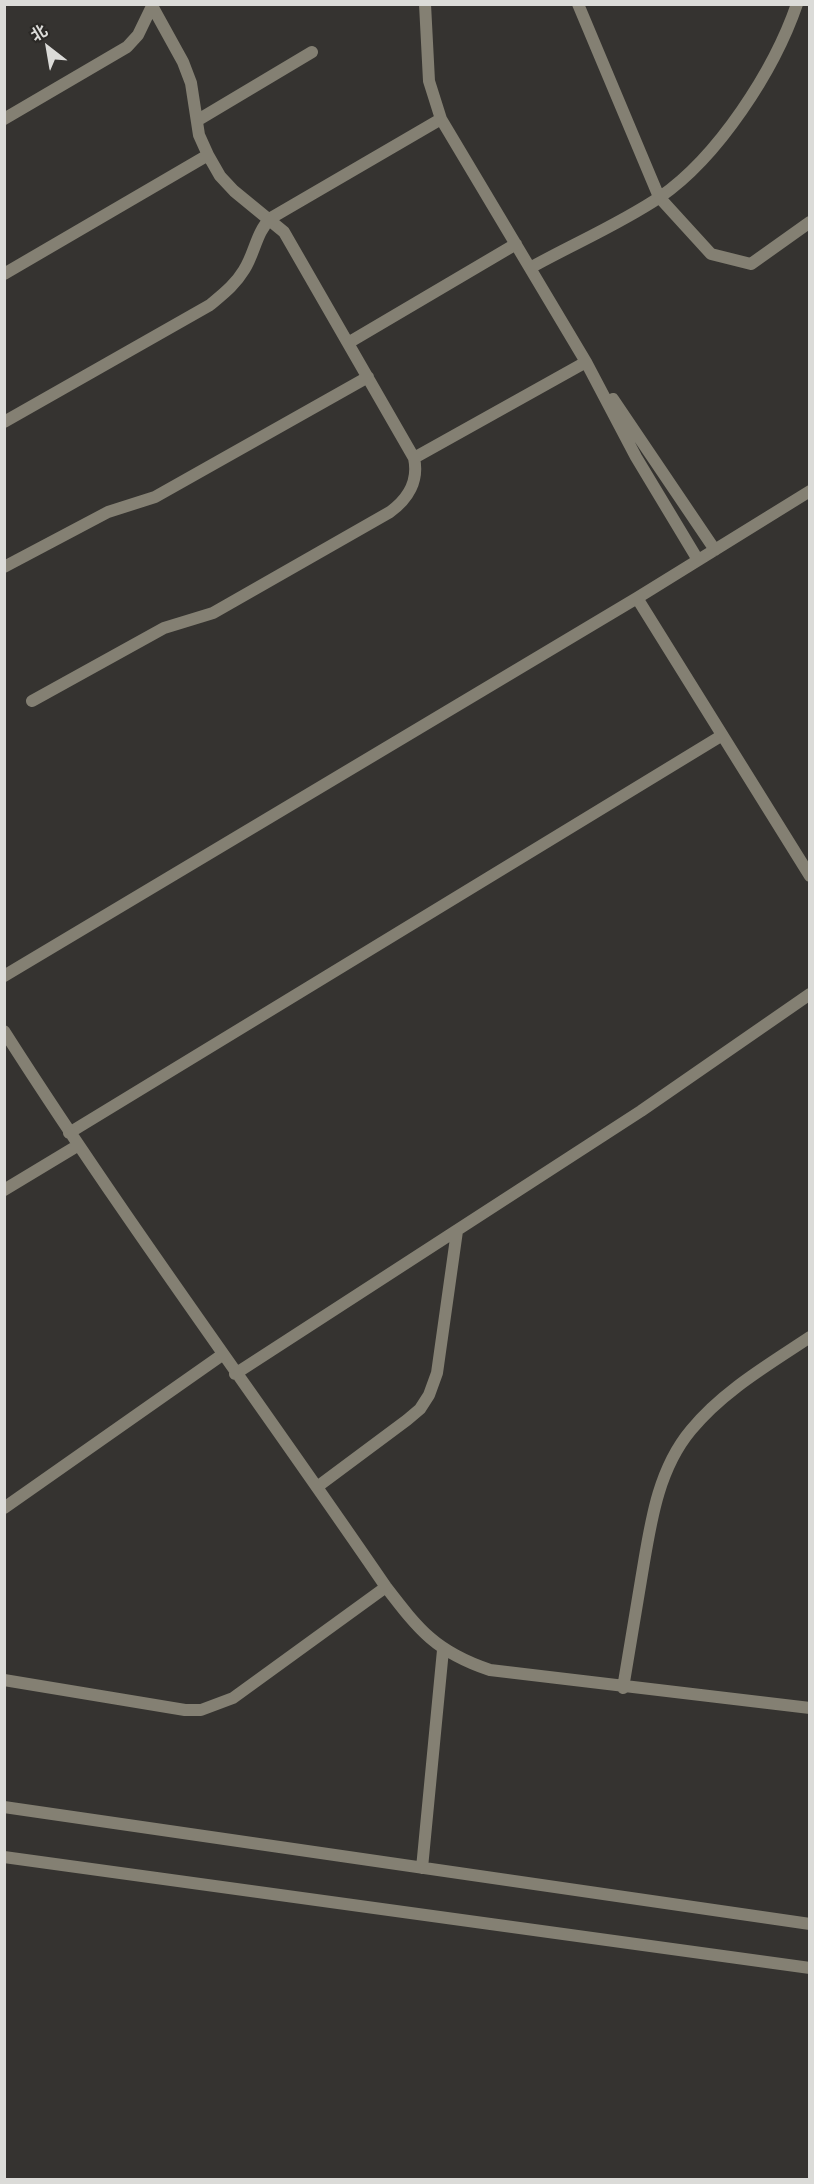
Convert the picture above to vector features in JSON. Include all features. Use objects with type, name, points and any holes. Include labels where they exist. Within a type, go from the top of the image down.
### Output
[{"type":"street","points":[[425,4],[429,81],[441,119],[586,362],[636,457],[698,560]]},
{"type":"street","points":[[578,4],[659,197],[711,254],[751,264],[810,222]]},
{"type":"street","points":[[531,268],[659,197],[710,150],[738,115],[776,51],[797,4]]},
{"type":"street","points":[[4,119],[127,47],[138,35],[152,5]]},
{"type":"street","points":[[32,701],[164,628],[213,612],[390,512],[403,502],[417,470],[414,458],[284,232],[271,218],[234,191],[220,176],[208,155],[199,135],[191,83],[183,62],[152,5]]},
{"type":"street","points":[[198,120],[312,52]]},
{"type":"street","points":[[4,422],[210,305],[231,287],[244,270],[258,236],[271,218],[441,119]]},
{"type":"street","points":[[4,274],[208,155]]},
{"type":"street","points":[[348,343],[516,244]]},
{"type":"street","points":[[414,458],[586,362]]},
{"type":"street","points":[[586,362],[651,452],[715,550]]},
{"type":"street","points":[[4,567],[108,512],[155,497],[368,377]]},
{"type":"street","points":[[4,976],[637,598],[810,491]]},
{"type":"street","points":[[637,598],[810,876]]},
{"type":"street","points":[[69,1133],[721,736]]},
{"type":"street","points":[[235,1374],[641,1111],[810,994]]},
{"type":"street","points":[[4,1031],[77,1146],[386,1587],[406,1613],[443,1650],[490,1670],[623,1688],[810,1708]]},
{"type":"street","points":[[4,1190],[77,1146]]},
{"type":"street","points":[[317,1487],[407,1420],[420,1409],[429,1395],[437,1372],[457,1231]]},
{"type":"street","points":[[623,1688],[653,1513],[661,1484],[672,1458],[690,1431],[727,1394],[810,1337]]},
{"type":"street","points":[[4,1508],[222,1355]]},
{"type":"street","points":[[4,1680],[185,1710],[201,1710],[233,1698],[386,1587]]},
{"type":"street","points":[[422,1868],[443,1650]]},
{"type":"street","points":[[4,1807],[810,1924]]},
{"type":"street","points":[[4,1857],[810,1968]]}]
